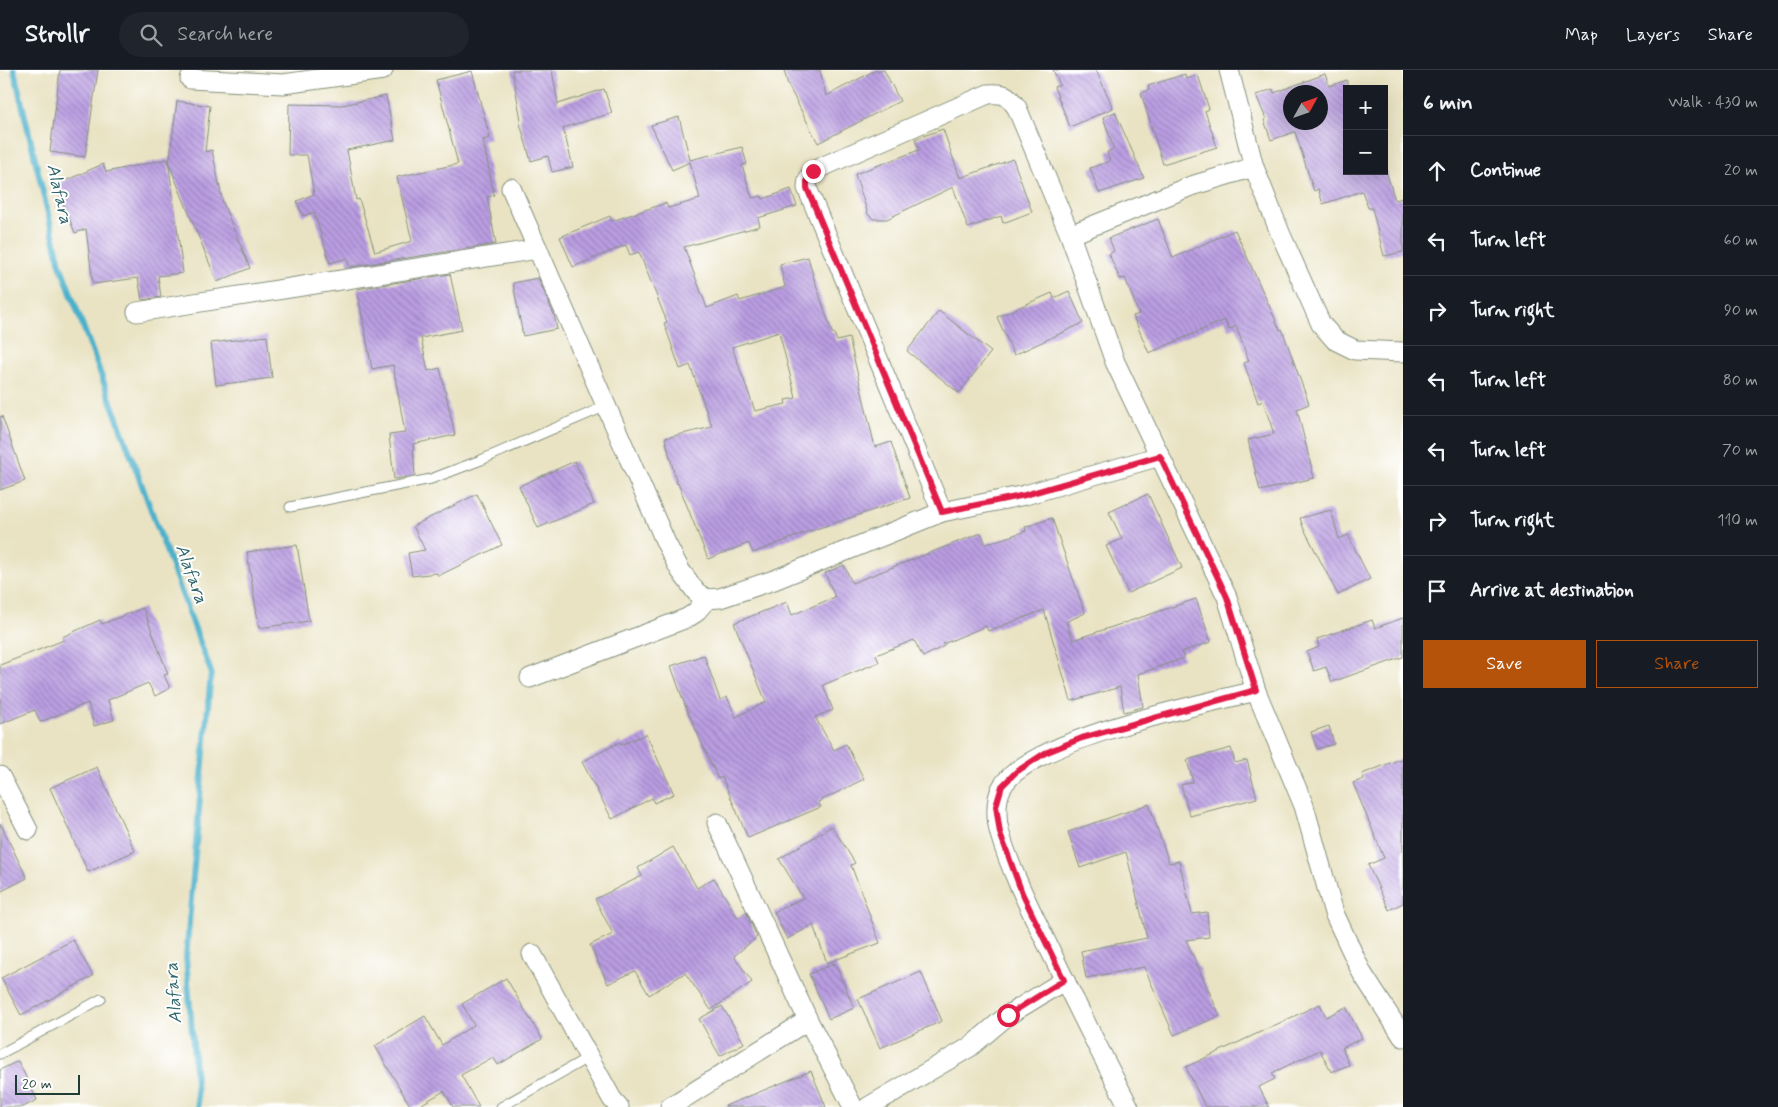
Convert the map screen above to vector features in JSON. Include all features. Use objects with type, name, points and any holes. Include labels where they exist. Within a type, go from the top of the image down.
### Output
[{"type":"street","points":[[190,80],[283,84],[383,70]]},
{"type":"street","points":[[1229,70],[1254,167],[1321,324],[1335,340],[1355,350],[1403,352]]},
{"type":"street","points":[[942,512],[807,188],[809,176],[813,171],[988,94],[1001,93],[1010,98],[1017,108],[1070,235],[1115,362],[1227,597],[1256,690],[1304,806],[1334,913],[1362,973],[1403,1037]]},
{"type":"street","points":[[1070,235],[1191,186],[1254,167]]},
{"type":"street","points":[[512,188],[666,543],[680,570],[696,592],[707,599],[720,598],[774,580],[942,512],[1025,495],[1160,456]]},
{"type":"street","points":[[137,312],[538,249]]},
{"type":"street","points":[[530,678],[687,618],[695,613],[707,599]]},
{"type":"street","points":[[1129,1107],[1098,1049],[1022,893],[1000,833],[996,806],[1002,786],[1016,772],[1045,753],[1082,738],[1256,690]]},
{"type":"street","points":[[0,776],[28,830]]},
{"type":"street","points":[[717,822],[808,1020],[853,1107]]},
{"type":"street","points":[[532,954],[612,1099],[619,1107]]},
{"type":"street","points":[[868,1107],[970,1047],[1008,1015],[1064,980]]},
{"type":"street","points":[[670,1107],[808,1020]]},
{"type":"lane","points":[[290,508],[431,479],[481,460],[606,406]]},
{"type":"lane","points":[[0,1054],[101,999]]},
{"type":"lane","points":[[501,1107],[588,1056]]},
{"type":"building","points":[[60,70],[98,70],[85,157],[50,152]]},
{"type":"building","points":[[512,70],[552,70],[558,104],[604,89],[612,113],[563,128],[573,167],[552,172],[548,156],[531,161],[519,120],[521,120]]},
{"type":"building","points":[[784,70],[820,70],[826,96],[876,70],[884,70],[900,101],[818,143],[788,85]]},
{"type":"building","points":[[1053,70],[1096,70],[1113,108],[1070,127],[1054,87],[1060,85]]},
{"type":"building","points":[[472,71],[490,138],[483,140],[494,195],[487,197],[496,244],[349,267],[347,258],[330,263],[314,212],[303,216],[297,201],[314,194],[307,155],[288,155],[289,104],[342,105],[386,96],[395,140],[347,150],[356,200],[359,199],[375,252],[412,241],[397,177],[458,164],[436,80]]},
{"type":"building","points":[[1185,74],[1186,79],[1198,75],[1209,109],[1205,111],[1217,147],[1163,164],[1141,93],[1149,90],[1148,86]]},
{"type":"building","points":[[1325,74],[1329,86],[1347,80],[1347,85],[1343,85],[1343,175],[1387,175],[1395,200],[1403,198],[1403,252],[1384,256],[1372,208],[1368,208],[1362,191],[1323,204],[1318,189],[1314,191],[1295,132],[1271,140],[1264,120],[1266,119],[1256,95],[1273,89],[1274,93],[1283,90],[1283,130],[1328,130],[1328,85],[1295,85]]},
{"type":"building","points":[[177,101],[210,106],[205,152],[212,150],[223,203],[250,268],[217,282],[169,164]]},
{"type":"building","points":[[1115,112],[1144,178],[1099,193],[1090,168],[1110,161],[1107,152],[1114,149],[1103,117]]},
{"type":"building","points":[[679,117],[690,160],[742,147],[747,164],[742,165],[752,198],[762,196],[763,199],[791,189],[797,206],[758,218],[760,226],[684,247],[707,308],[738,296],[740,301],[785,287],[780,264],[808,257],[832,333],[834,333],[837,341],[849,338],[875,447],[891,442],[910,498],[807,532],[753,553],[749,543],[708,559],[677,484],[665,438],[712,427],[690,365],[680,369],[664,323],[667,322],[639,252],[630,255],[626,245],[573,267],[560,237],[610,216],[612,221],[666,203],[668,208],[700,199],[690,162],[672,170],[651,125]],"holes":[[[779,332],[796,398],[785,400],[786,404],[755,411],[732,347]]]},
{"type":"building","points":[[943,129],[960,178],[1013,159],[1032,212],[1003,223],[1001,216],[968,228],[953,187],[887,219],[873,219],[868,214],[855,174],[919,150],[915,139]]},
{"type":"building","points":[[168,159],[183,273],[158,276],[161,297],[142,300],[138,278],[93,284],[86,229],[75,233],[56,185],[103,164],[106,172]]},
{"type":"building","points":[[1158,219],[1173,258],[1235,230],[1280,330],[1282,329],[1309,404],[1297,409],[1314,478],[1260,491],[1248,440],[1274,434],[1263,401],[1258,403],[1244,363],[1249,361],[1236,326],[1229,330],[1225,320],[1149,353],[1133,316],[1139,314],[1125,278],[1120,279],[1109,254],[1114,251],[1109,238]]},
{"type":"building","points":[[450,274],[462,330],[421,338],[428,371],[440,368],[455,435],[413,444],[415,476],[394,479],[389,435],[405,433],[393,365],[372,369],[357,289]]},
{"type":"building","points":[[538,278],[554,315],[557,329],[523,336],[513,283]]},
{"type":"building","points":[[1069,291],[1083,323],[1014,355],[997,317],[1052,293],[1054,298]]},
{"type":"building","points":[[939,311],[991,352],[959,393],[907,351]]},
{"type":"building","points":[[267,336],[272,378],[216,385],[211,343]]},
{"type":"building","points":[[2,416],[25,481],[0,490],[0,417]]},
{"type":"building","points":[[575,461],[594,504],[538,528],[519,486]]},
{"type":"building","points":[[477,494],[502,545],[438,576],[437,573],[412,576],[408,553],[425,550],[413,526]]},
{"type":"building","points":[[1148,494],[1182,568],[1128,593],[1106,546],[1122,539],[1109,512]]},
{"type":"building","points":[[1331,510],[1339,539],[1348,535],[1370,579],[1338,595],[1300,518]]},
{"type":"building","points":[[1052,518],[1085,613],[1066,622],[1073,640],[1196,599],[1211,642],[1181,652],[1184,658],[1138,674],[1143,707],[1124,712],[1120,687],[1071,701],[1044,610],[988,631],[986,626],[943,644],[944,646],[923,657],[914,640],[876,655],[879,662],[823,685],[833,710],[815,717],[834,750],[846,744],[864,779],[818,802],[821,807],[748,838],[722,777],[718,779],[686,708],[671,666],[704,655],[720,700],[727,697],[736,717],[766,702],[734,623],[787,602],[792,615],[835,597],[825,573],[844,565],[852,583],[981,533],[986,544],[1026,531],[1025,527]]},
{"type":"building","points":[[297,545],[309,621],[259,628],[247,552]]},
{"type":"building","points":[[143,608],[168,674],[164,675],[170,688],[155,696],[148,683],[108,700],[114,720],[94,726],[88,703],[40,722],[35,710],[0,724],[0,665],[64,640],[62,637],[100,620],[102,624]]},
{"type":"building","points":[[1403,618],[1403,657],[1332,682],[1326,667],[1314,671],[1307,652],[1319,647],[1317,639],[1372,620],[1375,628]]},
{"type":"building","points":[[1329,726],[1334,744],[1317,749],[1311,732]]},
{"type":"building","points":[[646,734],[674,794],[654,803],[652,798],[612,819],[582,762],[620,742],[621,745]]},
{"type":"building","points":[[1231,748],[1235,763],[1247,760],[1257,798],[1190,816],[1181,785],[1193,782],[1187,760]]},
{"type":"building","points":[[1403,758],[1403,903],[1389,910],[1368,865],[1384,858],[1353,783],[1364,779],[1362,774]]},
{"type":"building","points":[[97,767],[135,851],[88,872],[50,788]]},
{"type":"building","points":[[1149,804],[1169,863],[1179,861],[1192,914],[1207,912],[1209,937],[1186,940],[1220,1016],[1174,1035],[1144,967],[1086,978],[1081,951],[1147,938],[1126,852],[1080,868],[1068,832]]},
{"type":"building","points":[[0,823],[27,878],[0,892]]},
{"type":"building","points":[[832,826],[855,863],[851,865],[880,943],[827,963],[813,925],[787,939],[774,912],[803,898],[779,859]]},
{"type":"building","points":[[673,847],[697,888],[714,878],[738,918],[746,912],[757,937],[734,956],[752,982],[711,1010],[685,973],[649,995],[635,971],[608,984],[590,945],[613,934],[595,899],[642,876],[638,868]]},
{"type":"building","points":[[73,940],[93,976],[21,1015],[1,978]]},
{"type":"building","points":[[835,963],[854,1008],[829,1019],[809,974]]},
{"type":"building","points":[[921,972],[942,1021],[880,1048],[858,999]]},
{"type":"building","points":[[506,978],[542,1039],[498,1065],[493,1057],[461,1075],[479,1107],[453,1107],[444,1091],[417,1107],[411,1107],[375,1046],[425,1016],[442,1045],[474,1025],[462,1004]]},
{"type":"building","points":[[1320,1004],[1326,1017],[1346,1007],[1362,1038],[1342,1048],[1349,1065],[1331,1072],[1320,1050],[1272,1073],[1275,1079],[1259,1087],[1269,1107],[1205,1107],[1186,1067]]},
{"type":"building","points":[[722,1006],[744,1043],[720,1056],[699,1019]]},
{"type":"building","points":[[18,1061],[37,1100],[23,1107],[0,1107],[0,1070]]},
{"type":"building","points":[[811,1071],[826,1107],[725,1107],[725,1106]]},
{"type":"waterway","name":"Alafara","points":[[14,70],[60,264],[211,672],[186,957],[198,1107]]},
{"type":"route","points":[[813,171],[807,180],[807,188],[942,512],[1025,495],[1160,456],[1227,597],[1256,690],[1082,738],[1045,753],[1016,772],[1002,786],[996,806],[1000,833],[1022,893],[1064,980],[1008,1015]]}]
